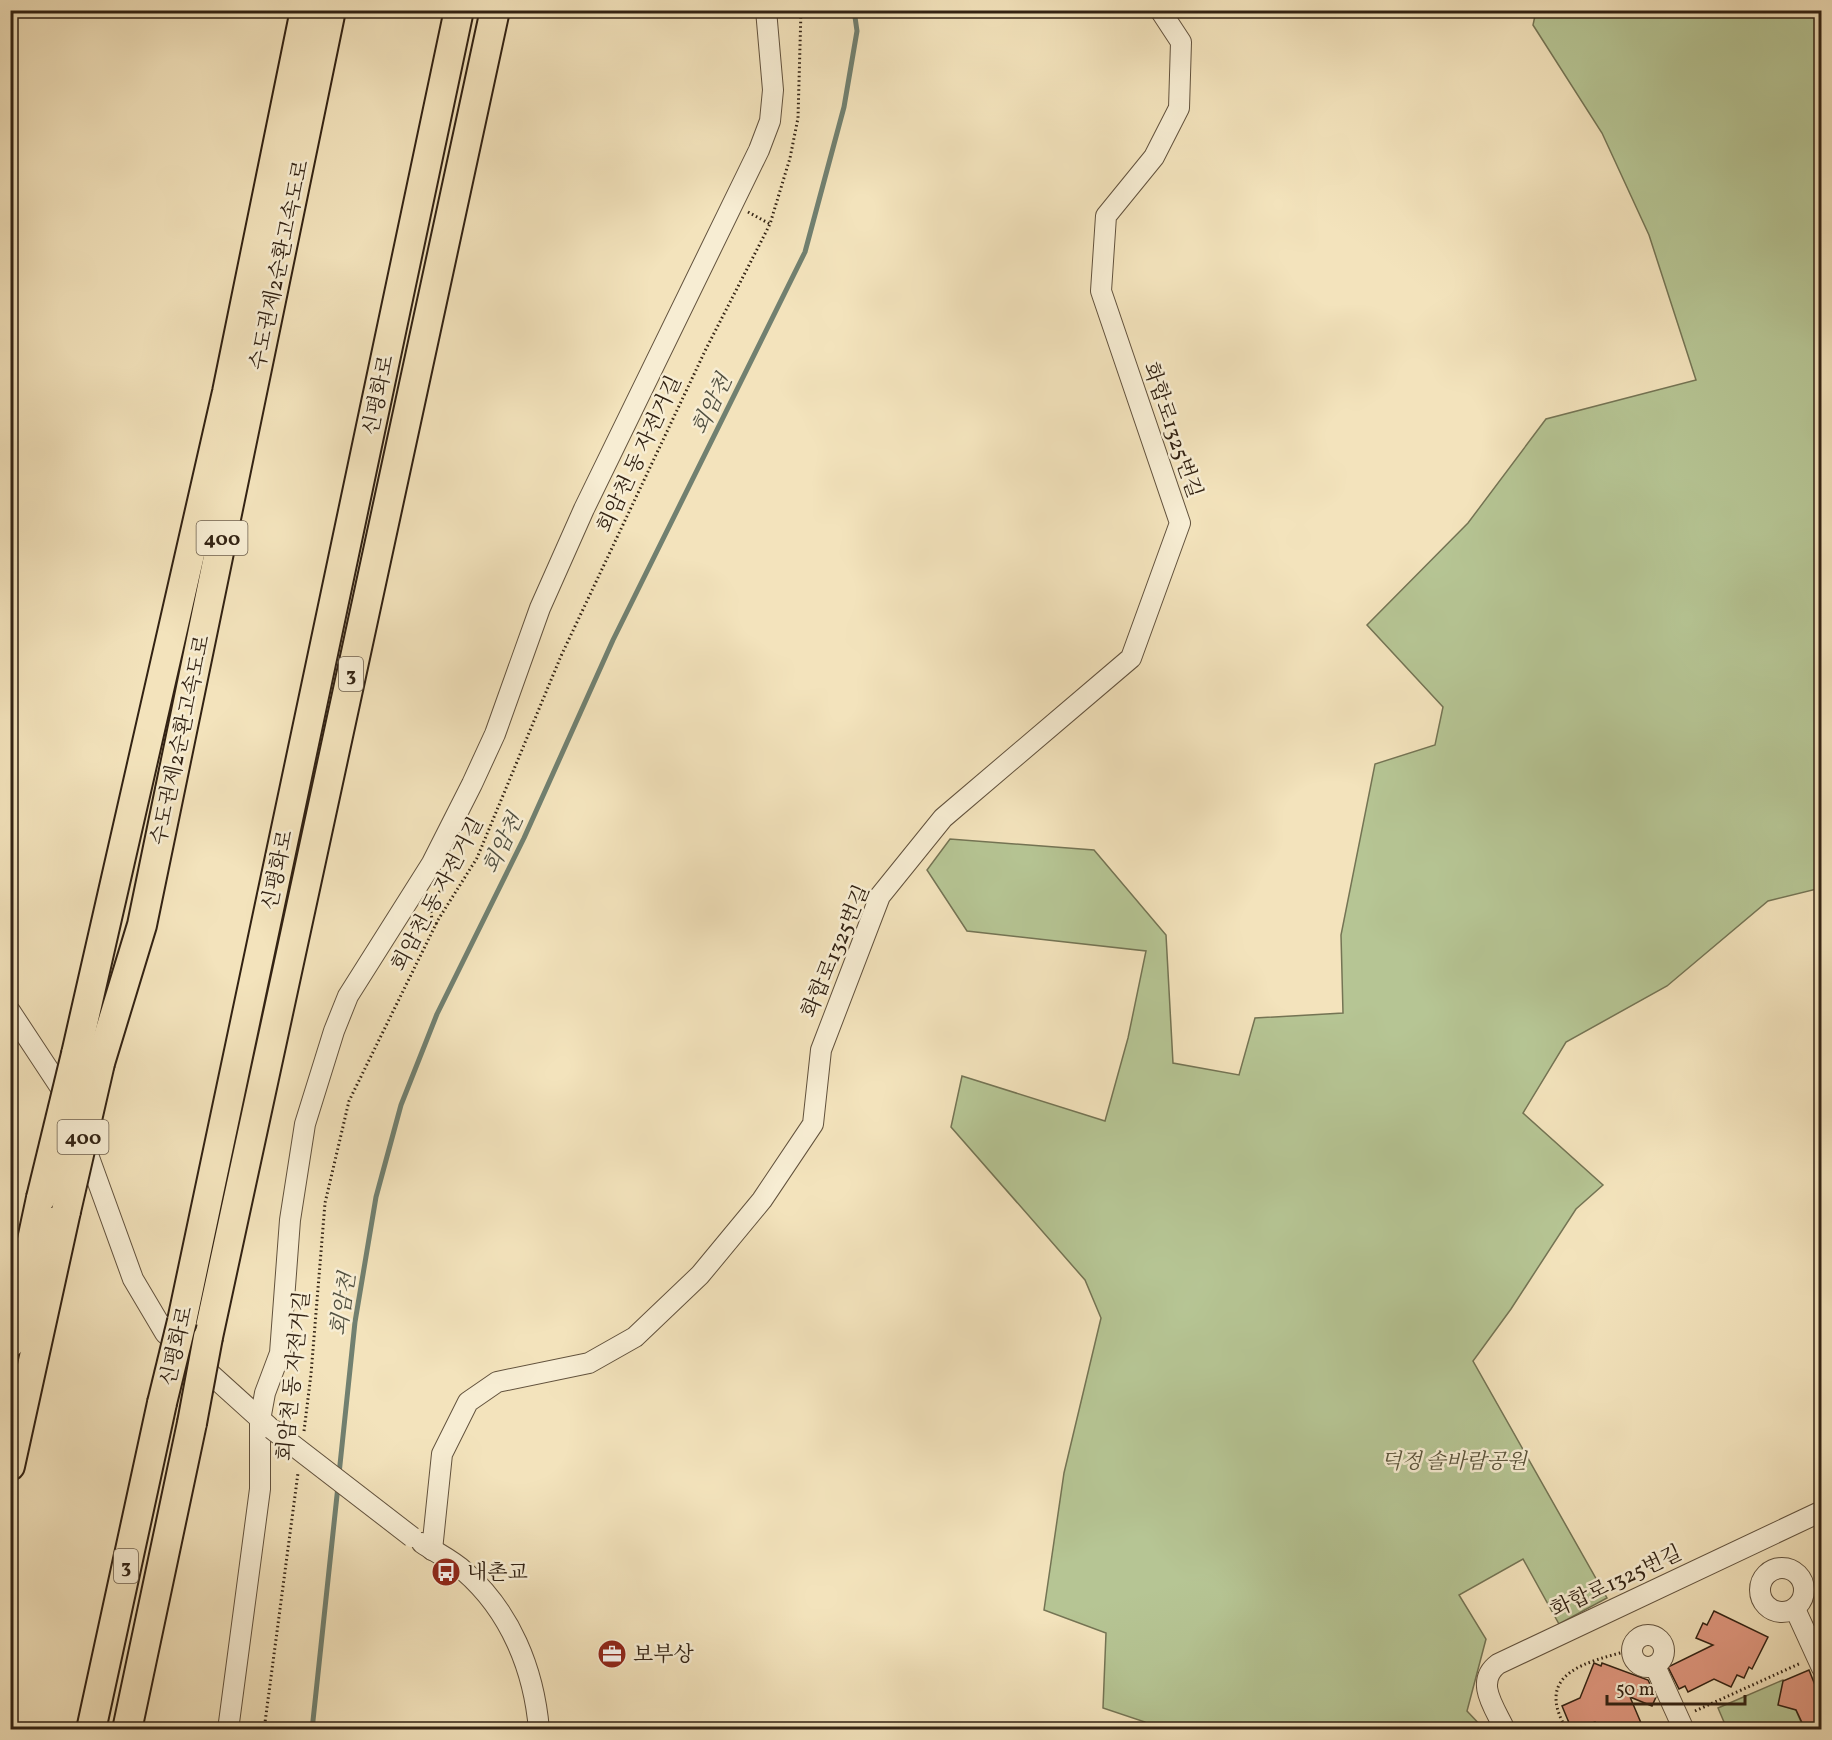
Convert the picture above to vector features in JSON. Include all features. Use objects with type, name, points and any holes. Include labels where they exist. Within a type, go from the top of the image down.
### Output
[{"type":"highway","name":"수도권제2순환고속도로","points":[[10,1466],[66,1211],[88,1058],[304,10]]},
{"type":"highway","name":"수도권제2순환고속도로","points":[[10,1343],[41,1198],[88,1058],[142,925],[331,10]]},
{"type":"highway","name":"신평화로","points":[[91,1730],[182,1321],[459,10]]},
{"type":"highway","name":"신평화로","points":[[127,1730],[208,1337],[495,10]]},
{"type":"street","points":[[228,1730],[260,1489],[266,1425],[265,1393],[280,1353],[290,1220],[305,1124],[334,1031],[348,996],[432,863],[472,784],[495,734],[540,608],[584,509],[770,121],[773,90],[766,10]]},
{"type":"street","name":"화합로1325번길","points":[[432,1550],[442,1454],[468,1402],[496,1382],[589,1363],[635,1337],[700,1275],[762,1200],[813,1124],[821,1050],[880,896],[943,818],[1131,658],[1180,523],[1101,291],[1106,216],[1154,157],[1179,108],[1181,42],[1160,10]]},
{"type":"street","points":[[10,1011],[65,1092],[133,1279],[165,1333],[266,1425],[412,1537],[463,1569],[497,1604],[516,1638],[529,1675],[539,1730]]},
{"type":"street","name":"화합로1325번길","points":[[1505,1730],[1486,1685],[1491,1670],[1498,1664],[1821,1511]]},
{"type":"street","points":[[1796,1608],[1815,1664]]},
{"type":"street","points":[[1640,1636],[1656,1637],[1664,1651],[1661,1661],[1655,1666],[1648,1667],[1638,1664],[1631,1650],[1640,1636]]},
{"type":"street","points":[[1655,1666],[1681,1724]]},
{"type":"path","name":"회암천 동 자전거길","points":[[303,1434],[311,1374],[325,1203],[349,1101],[438,920],[477,858],[561,656],[699,361],[770,224],[790,158],[798,118],[801,10]]},
{"type":"path","points":[[732,204],[770,224]]},
{"type":"path","name":"회암천 동 자전거길","points":[[264,1730],[299,1469]]},
{"type":"path","points":[[1567,1730],[1554,1696],[1568,1672],[1587,1662],[1631,1650]]},
{"type":"path","points":[[1681,1724],[1815,1664]]},
{"type":"green space","name":"덕정 솔바람공원","points":[[1536,11],[1821,11],[1821,888],[1768,901],[1667,986],[1566,1042],[1523,1113],[1603,1185],[1576,1209],[1511,1309],[1473,1361],[1607,1598],[1559,1624],[1523,1559],[1459,1595],[1486,1639],[1467,1711],[1484,1729],[1146,1729],[1145,1722],[1103,1708],[1106,1633],[1044,1610],[1064,1473],[1101,1318],[1085,1280],[951,1127],[962,1076],[1105,1121],[1128,1038],[1146,951],[967,931],[927,870],[950,839],[1094,850],[1166,935],[1173,1063],[1239,1075],[1255,1018],[1343,1013],[1341,935],[1375,764],[1435,745],[1443,707],[1367,625],[1468,523],[1546,419],[1696,380],[1649,235],[1602,133],[1533,25]]},
{"type":"green space","points":[[1783,1680],[1804,1729],[1727,1729],[1718,1708]]},
{"type":"building","points":[[1714,1611],[1768,1637],[1752,1669],[1749,1667],[1744,1678],[1737,1675],[1731,1687],[1714,1679],[1688,1692],[1685,1686],[1679,1689],[1668,1667],[1713,1645],[1696,1638],[1703,1623],[1707,1625]]},
{"type":"building","points":[[1594,1663],[1601,1666],[1602,1663],[1648,1680],[1656,1697],[1652,1706],[1630,1697],[1644,1730],[1607,1730],[1595,1722],[1572,1730],[1562,1706],[1580,1698]]},
{"type":"building","points":[[1809,1670],[1821,1700],[1821,1722],[1805,1729],[1796,1710],[1778,1705],[1783,1681]]},
{"type":"waterway","name":"회암천","points":[[339,1474],[355,1322],[376,1197],[401,1105],[437,1014],[524,838],[613,640],[805,252],[844,107],[857,31],[854,10]]},
{"type":"waterway","name":"회암천","points":[[312,1730],[338,1486]]},
{"type":"place","name":"내촌교","points":[[446,1572]]},
{"type":"place","name":"보부상","points":[[612,1654]]}]
